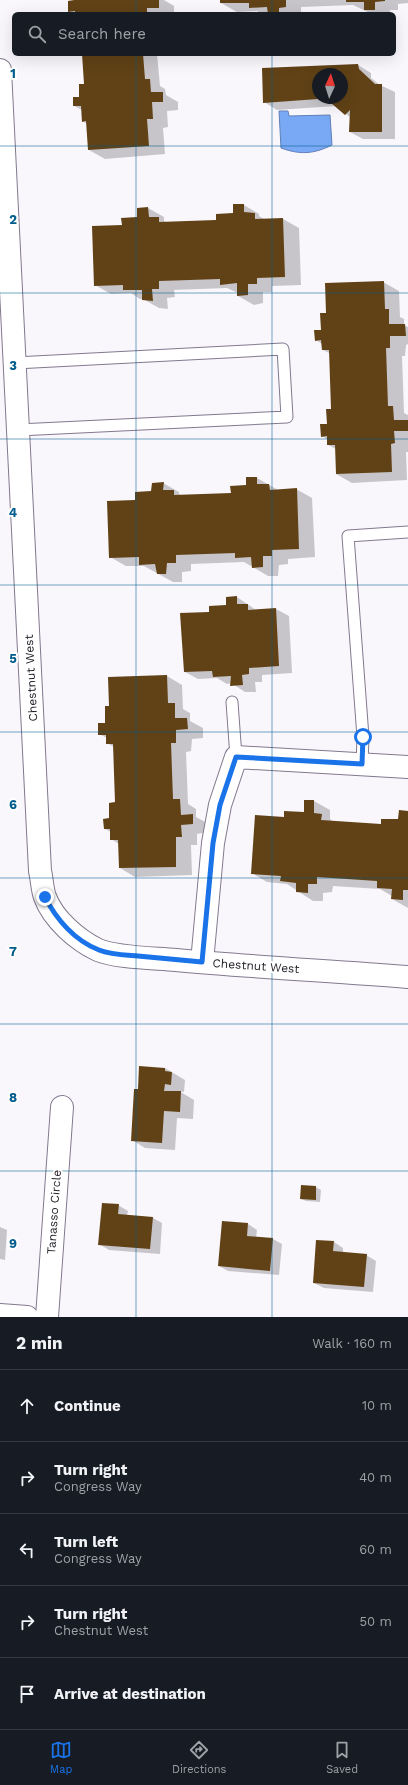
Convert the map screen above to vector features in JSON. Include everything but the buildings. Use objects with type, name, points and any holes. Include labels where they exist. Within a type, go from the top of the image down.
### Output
[{"type":"street","name":"Chestnut West","points":[[0,70],[40,871],[45,897],[51,909],[69,929],[88,945],[100,951],[128,956],[408,977]]},
{"type":"street","points":[[202,962],[214,836],[220,805],[236,757],[408,767]]},
{"type":"street","name":"Tanasso Circle","points":[[47,1317],[62,1107]]},
{"type":"street","points":[[0,1315],[27,1317]]},
{"type":"lane","points":[[15,362],[283,349],[287,417],[18,430]]},
{"type":"lane","points":[[362,764],[363,737],[348,536],[408,532]]},
{"type":"lane","points":[[232,702],[236,757]]},
{"type":"water","points":[[279,111],[288,111],[289,116],[330,115],[332,145],[313,152],[294,152],[281,148]]},
{"type":"route","points":[[45,897],[51,909],[78,938],[100,951],[128,956],[202,962],[213,843],[220,805],[236,757],[362,764],[363,737]]}]
